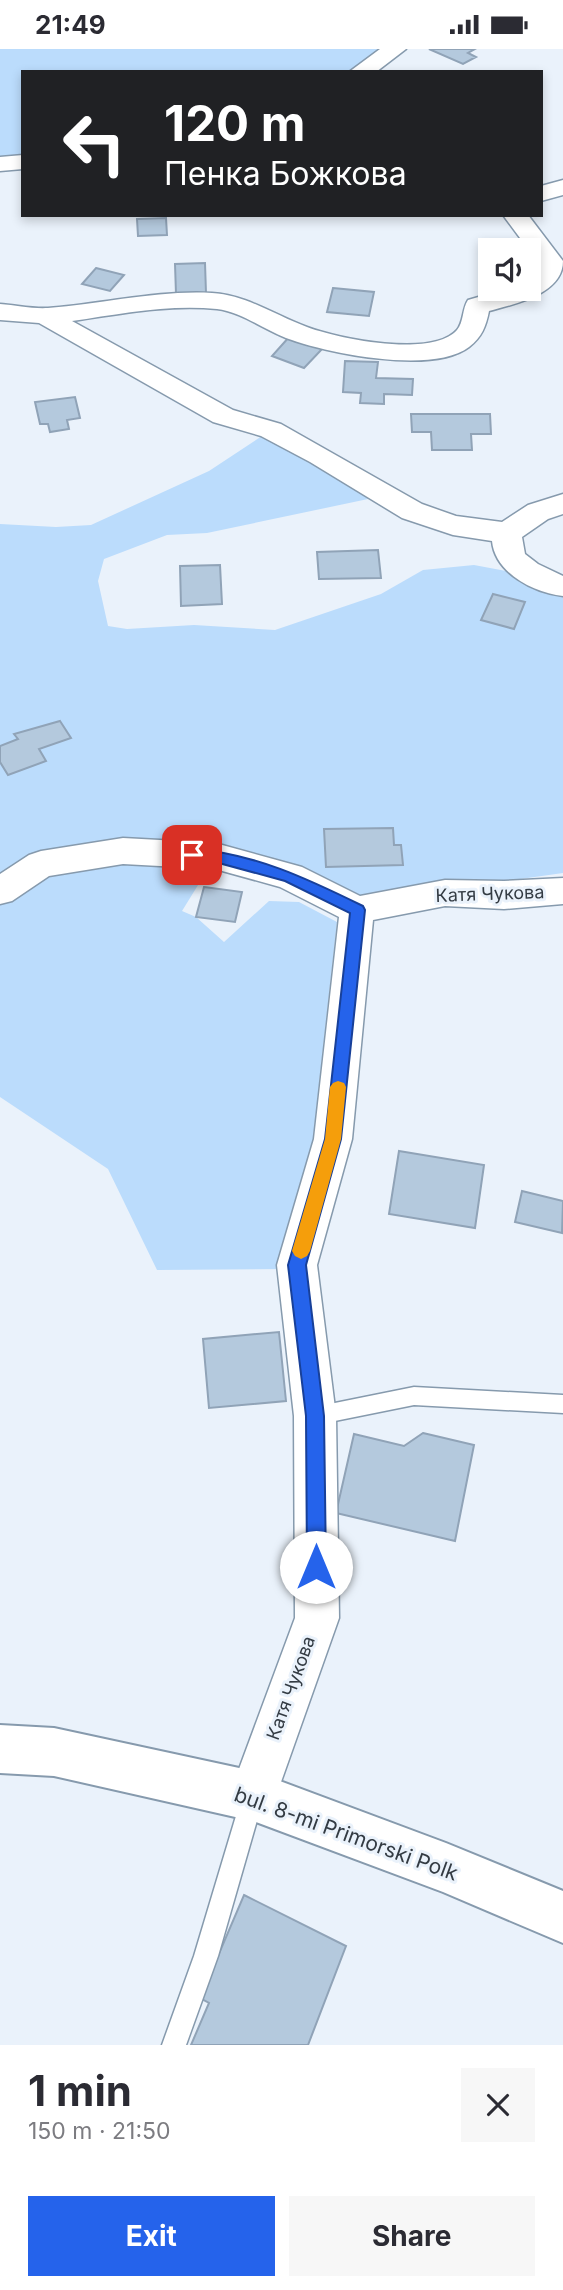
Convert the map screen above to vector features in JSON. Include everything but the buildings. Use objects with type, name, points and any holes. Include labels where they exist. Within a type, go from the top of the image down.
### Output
[{"type":"main road","name":"bul. 8-mi Primorski Polk","points":[[0,1749],[54,1752],[253,1796],[446,1868],[563,1917]]},
{"type":"street","points":[[363,70],[395,49]]},
{"type":"street","points":[[0,164],[21,162]]},
{"type":"street","points":[[543,193],[563,187]]},
{"type":"street","points":[[517,217],[532,238]]},
{"type":"street","points":[[541,249],[553,265],[541,281]]},
{"type":"street","points":[[0,312],[45,316],[173,301],[218,301],[247,310],[299,334],[353,347],[396,352],[433,351],[452,346],[470,333],[477,306],[497,301]]},
{"type":"street","points":[[45,316],[223,416],[271,431],[320,456],[412,511],[453,525],[507,533],[538,512],[563,504]]},
{"type":"street","points":[[507,533],[506,549],[513,562],[555,585],[563,586]]},
{"type":"street","points":[[0,891],[41,864],[123,851],[215,856],[290,876],[358,910]]},
{"type":"street","name":"Катя Чукова","points":[[253,1796],[317,1618],[315,1416],[297,1265],[333,1139],[358,910],[445,893],[504,895],[563,891]]},
{"type":"lane","points":[[315,1416],[414,1396],[563,1404]]},
{"type":"lane","points":[[174,2045],[206,1956],[253,1796]]},
{"type":"shaded area","points":[[0,49],[382,49],[350,70],[21,70],[21,170],[0,172]]},
{"type":"shaded area","points":[[271,430],[387,495],[207,533],[167,535],[104,559],[98,581],[108,626],[127,629],[194,625],[275,630],[381,594],[423,570],[474,565],[506,571],[563,596],[563,873],[362,901],[216,856],[182,911],[196,917],[224,942],[269,901],[299,902],[337,922],[311,1157],[285,1269],[157,1270],[108,1169],[0,1097],[0,524],[56,527],[91,525],[209,471]]},
{"type":"slow traffic","points":[[301,1251],[333,1139],[338,1087]]},
{"type":"route","points":[[192,855],[215,856],[290,876],[358,910],[333,1139],[297,1265],[315,1416],[316,1567]]}]
